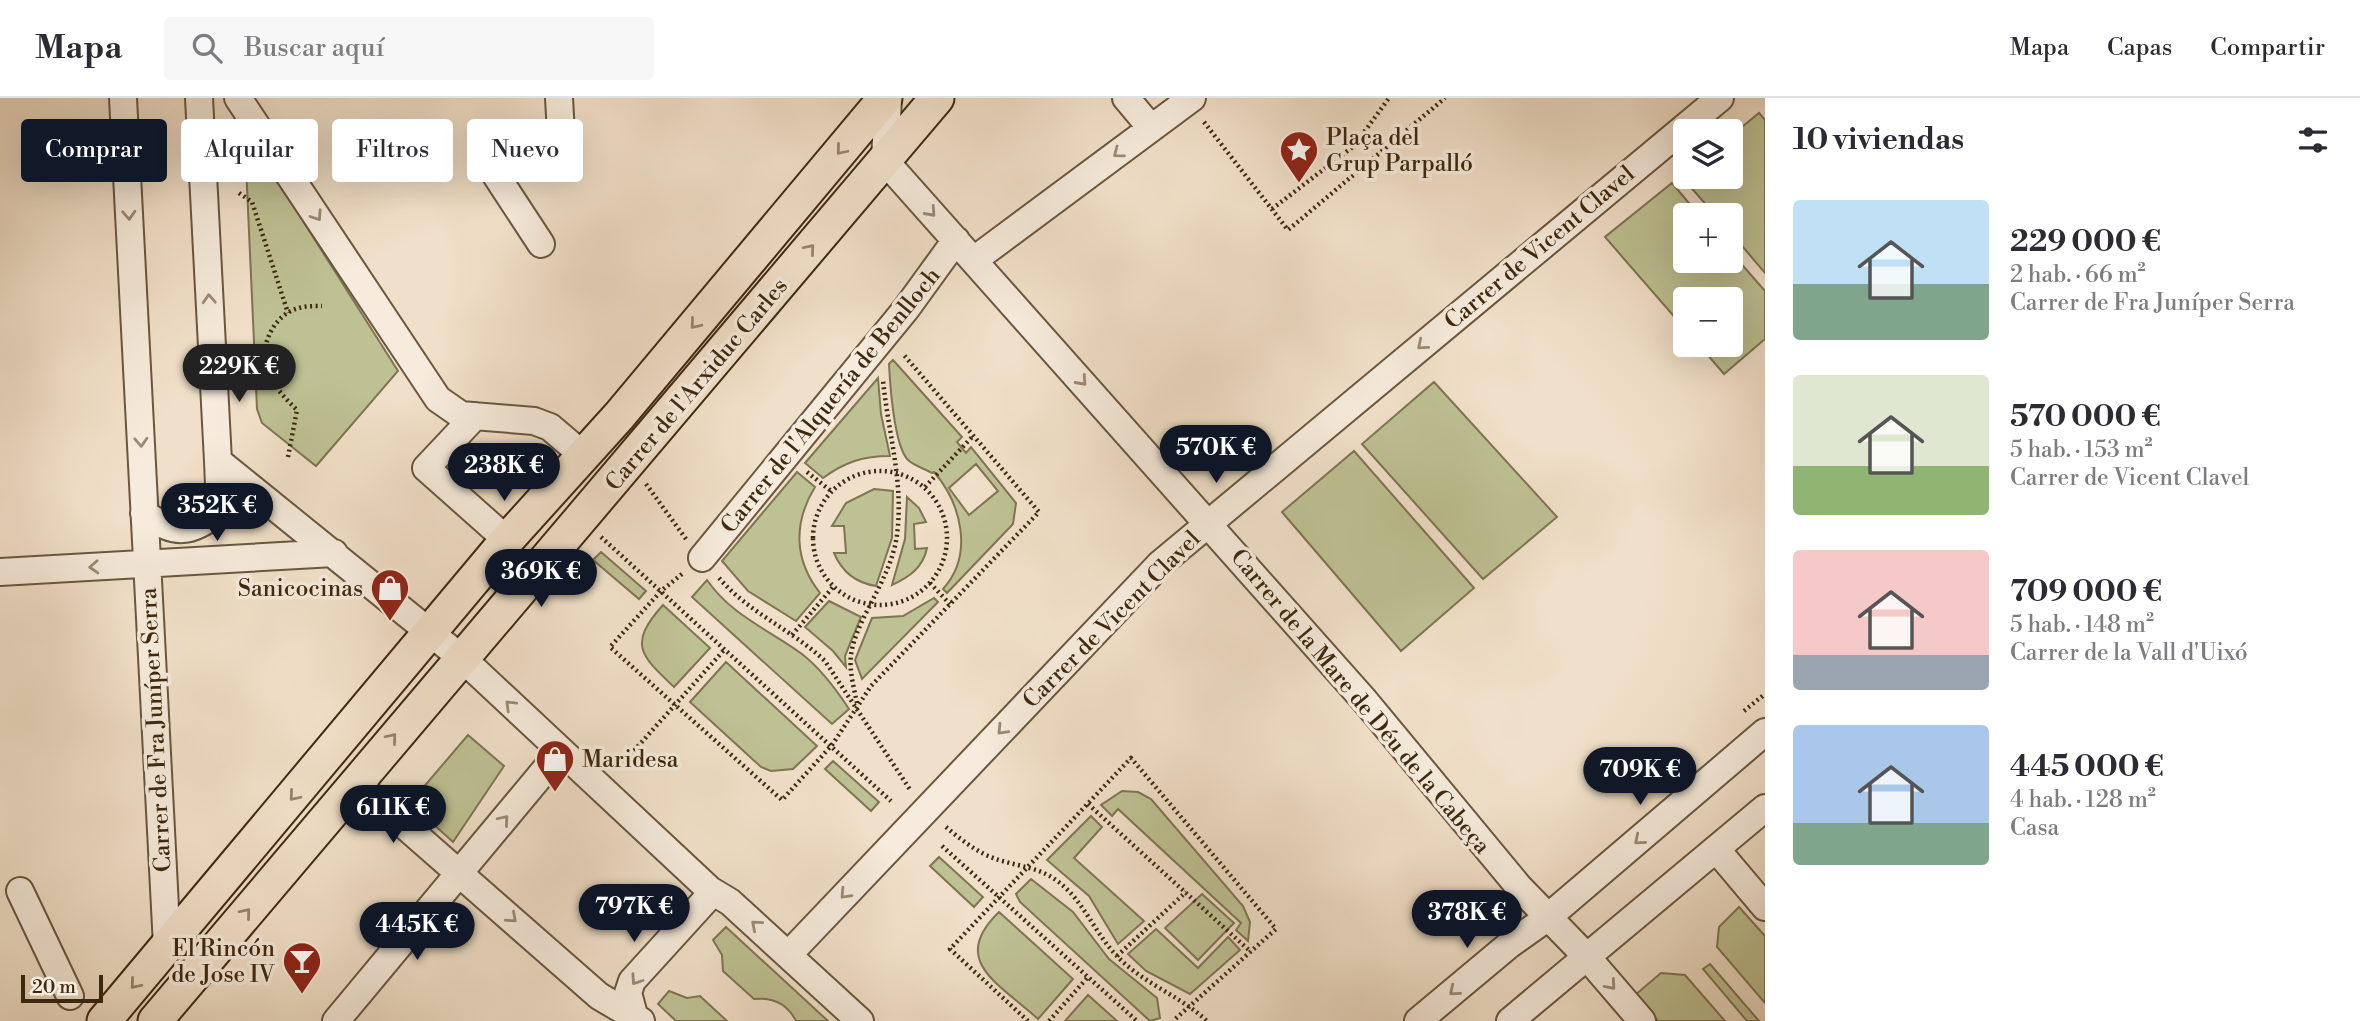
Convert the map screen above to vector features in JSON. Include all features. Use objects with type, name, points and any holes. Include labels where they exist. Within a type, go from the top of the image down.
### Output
[{"type":"main road","name":"Carrer de l'Arxiduc Carles","points":[[104,1021],[508,540],[584,456],[887,98]]},
{"type":"main road","name":"Carrer de l'Arxiduc Carles","points":[[155,1021],[412,715],[464,660],[937,98]]},
{"type":"street","name":"Carrer de Fra Juníper Serra","points":[[123,98],[167,946]]},
{"type":"street","points":[[144,513],[162,527],[180,530],[202,526],[220,510],[199,98],[220,98]]},
{"type":"street","points":[[238,98],[438,399],[468,416],[426,468],[508,540]]},
{"type":"street","points":[[541,244],[484,157],[562,152],[559,98]]},
{"type":"street","points":[[885,161],[887,98]]},
{"type":"street","points":[[1126,98],[1151,128]]},
{"type":"street","name":"Carrer de Vicent Clavel","points":[[789,954],[1160,564],[1720,98]]},
{"type":"street","points":[[974,260],[1151,128],[1194,106]]},
{"type":"street","name":"Carrer de la Mare de Déu de la Cabeça","points":[[885,161],[1208,522],[1365,701],[1547,918],[1587,957],[1642,1021]]},
{"type":"street","name":"Carrer de l'Alquería de Benlloch","points":[[702,558],[886,334],[956,240]]},
{"type":"street","name":"Carrer de l'Arxiduc Carles","points":[[468,416],[534,421],[550,427],[584,456]]},
{"type":"street","points":[[218,461],[464,660],[713,892],[730,902],[860,1021]]},
{"type":"street","points":[[0,572],[334,553]]},
{"type":"street","points":[[1418,1021],[1509,945],[1547,918],[1765,732]]},
{"type":"street","points":[[336,1021],[560,752]]},
{"type":"street","points":[[356,783],[600,996],[638,1018]]},
{"type":"street","points":[[1510,1021],[1765,808]]},
{"type":"street","points":[[1716,849],[1765,906]]},
{"type":"street","points":[[20,891],[70,996]]},
{"type":"street","points":[[638,1018],[628,993],[632,981],[713,892]]},
{"type":"path","points":[[1272,209],[1354,146],[1389,98]]},
{"type":"path","points":[[1194,106],[1288,230],[1446,98]]},
{"type":"path","points":[[239,193],[252,202],[288,313]]},
{"type":"path","points":[[288,457],[297,410],[279,391],[265,368],[264,347],[273,329],[288,313],[306,306],[322,306]]},
{"type":"path","points":[[702,558],[661,591],[610,647],[782,800],[832,746],[871,686],[1039,512],[886,334]]},
{"type":"path","points":[[858,708],[851,654],[893,558],[900,497],[883,378],[886,334]]},
{"type":"path","points":[[925,487],[973,436]]},
{"type":"path","points":[[867,472],[898,474],[925,487],[939,504],[946,524],[944,555],[930,583],[913,597],[893,604],[873,605],[851,599],[833,587],[820,570],[813,550],[813,529],[819,509],[831,492],[847,479],[867,472]]},
{"type":"path","points":[[646,483],[702,558],[736,598],[792,635],[825,661],[858,708],[900,778],[949,830],[995,859],[1027,867],[1057,881],[1073,896],[1117,956],[1141,977],[1189,1006],[1207,1021]]},
{"type":"path","points":[[600,536],[891,801]]},
{"type":"path","points":[[930,583],[950,604]]},
{"type":"path","points":[[792,635],[833,587]]},
{"type":"path","points":[[623,763],[725,649]]},
{"type":"path","points":[[1733,721],[1765,694]]},
{"type":"path","points":[[1028,1021],[950,949],[1131,758],[1276,929],[1173,1021]]},
{"type":"path","points":[[1088,804],[1251,952]]},
{"type":"path","points":[[942,846],[1137,1021]]},
{"type":"path","points":[[1117,956],[1186,892]]},
{"type":"path","points":[[1049,1021],[1088,977]]},
{"type":"green space","points":[[1759,113],[1765,120],[1765,273],[1743,247],[1743,203],[1705,203],[1692,189],[1743,189],[1743,126]]},
{"type":"green space","points":[[247,182],[278,182],[398,371],[316,466],[262,423],[257,409]]},
{"type":"green space","points":[[1672,183],[1673,189],[1677,189],[1689,203],[1673,203],[1673,273],[1743,273],[1743,266],[1765,291],[1765,339],[1724,374],[1709,357],[1743,357],[1743,287],[1673,287],[1673,315],[1605,237]]},
{"type":"green space","points":[[893,360],[962,437],[957,442],[966,453],[971,447],[1016,503],[1013,524],[947,593],[943,589],[953,575],[961,545],[957,513],[951,498],[934,472],[913,464],[903,453],[894,414],[889,364]],"holes":[[[976,464],[998,491],[969,515],[949,488]]]},
{"type":"green space","points":[[878,378],[881,414],[890,456],[855,461],[823,478],[805,463]]},
{"type":"green space","points":[[1434,382],[1557,517],[1483,579],[1362,444]]},
{"type":"green space","points":[[1354,451],[1474,588],[1401,651],[1282,512]]},
{"type":"green space","points":[[797,472],[815,487],[803,514],[800,541],[805,568],[820,593],[796,621],[748,591],[722,561]]},
{"type":"green space","points":[[874,489],[893,491],[892,538],[876,586],[850,576],[841,566],[834,553],[846,553],[844,526],[832,526],[846,503]]},
{"type":"green space","points":[[907,497],[919,508],[926,522],[914,524],[915,549],[927,548],[914,571],[892,585],[905,539]]},
{"type":"green space","points":[[601,552],[646,591],[639,599],[593,560]]},
{"type":"green space","points":[[707,580],[739,613],[809,660],[849,709],[832,724],[692,597]]},
{"type":"green space","points":[[934,598],[938,602],[862,679],[855,660],[872,618],[903,616]]},
{"type":"green space","points":[[829,601],[861,617],[845,656],[846,667],[833,651],[805,627]]},
{"type":"green space","points":[[663,605],[710,648],[674,687],[653,666],[643,649],[645,630]]},
{"type":"green space","points":[[726,662],[817,746],[793,769],[771,771],[761,767],[690,702]]},
{"type":"green space","points":[[468,735],[504,766],[453,842],[410,803]]},
{"type":"green space","points":[[833,761],[879,802],[871,811],[825,769]]},
{"type":"green space","points":[[1122,791],[1138,792],[1151,799],[1243,906],[1250,922],[1248,941],[1236,930],[1241,923],[1118,809],[1112,816],[1101,805]]},
{"type":"green space","points":[[1091,816],[1102,827],[1074,858],[1144,921],[1118,944],[1089,896],[1047,860]]},
{"type":"green space","points":[[939,857],[983,897],[974,907],[930,866]]},
{"type":"green space","points":[[1031,879],[1073,912],[1109,959],[1157,998],[1160,1018],[1150,1021],[1020,902],[1016,894]]},
{"type":"green space","points":[[1202,894],[1234,923],[1198,960],[1165,928]]},
{"type":"green space","points":[[1739,907],[1765,936],[1765,1003],[1717,947],[1719,927]]},
{"type":"green space","points":[[999,912],[1073,979],[1038,1019],[996,983],[985,971],[979,958],[978,944],[984,929]]},
{"type":"green space","points":[[726,927],[828,1021],[796,1021],[784,1006],[773,1000],[754,999],[723,971],[722,955],[713,940]]},
{"type":"green space","points":[[1156,929],[1198,968],[1228,937],[1240,950],[1190,994],[1146,971],[1128,954]]},
{"type":"green space","points":[[1710,964],[1759,1021],[1747,1021],[1703,969]]},
{"type":"green space","points":[[1661,973],[1685,975],[1725,1021],[1658,1021],[1635,995]]},
{"type":"green space","points":[[669,991],[687,998],[700,996],[727,1021],[676,1021],[658,1004]]},
{"type":"green space","points":[[1088,995],[1117,1021],[1065,1021]]},
{"type":"place","name":"Plaça del Grup Parpalló","points":[[1299,184]]},
{"type":"place","name":"Sanicocinas","points":[[390,622]]},
{"type":"place","name":"Maridesa","points":[[555,793]]},
{"type":"place","name":"El Rincón de Jose IV","points":[[302,995]]}]
